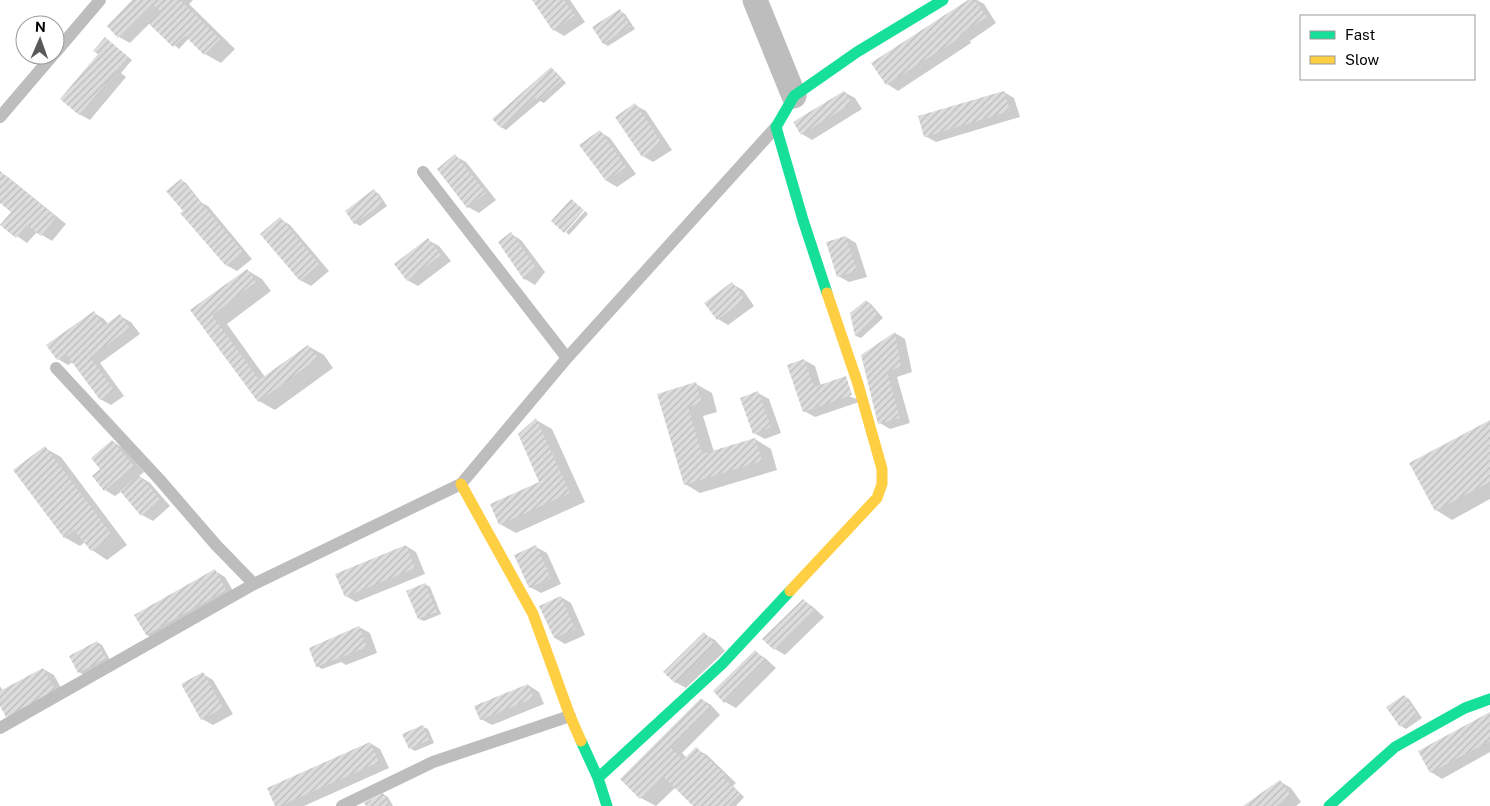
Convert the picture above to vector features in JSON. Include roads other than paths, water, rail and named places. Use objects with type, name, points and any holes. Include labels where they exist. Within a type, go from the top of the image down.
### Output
[{"type":"street","points":[[755,0],[794,96]]},
{"type":"street","points":[[598,778],[722,664],[877,498],[882,484],[882,469],[858,384],[803,220],[776,127],[794,96],[857,52],[943,0]]},
{"type":"street","points":[[461,484],[534,614],[570,716],[598,778],[607,806]]},
{"type":"street","points":[[1329,806],[1396,747],[1465,708],[1490,699]]},
{"type":"lane","points":[[65,41],[100,0]]},
{"type":"lane","points":[[0,117],[45,65]]},
{"type":"lane","points":[[0,728],[254,584],[461,484],[567,358],[776,127]]},
{"type":"lane","points":[[423,172],[567,358]]},
{"type":"lane","points":[[56,368],[159,479],[216,545],[254,584]]},
{"type":"lane","points":[[342,806],[434,762],[570,716]]}]
